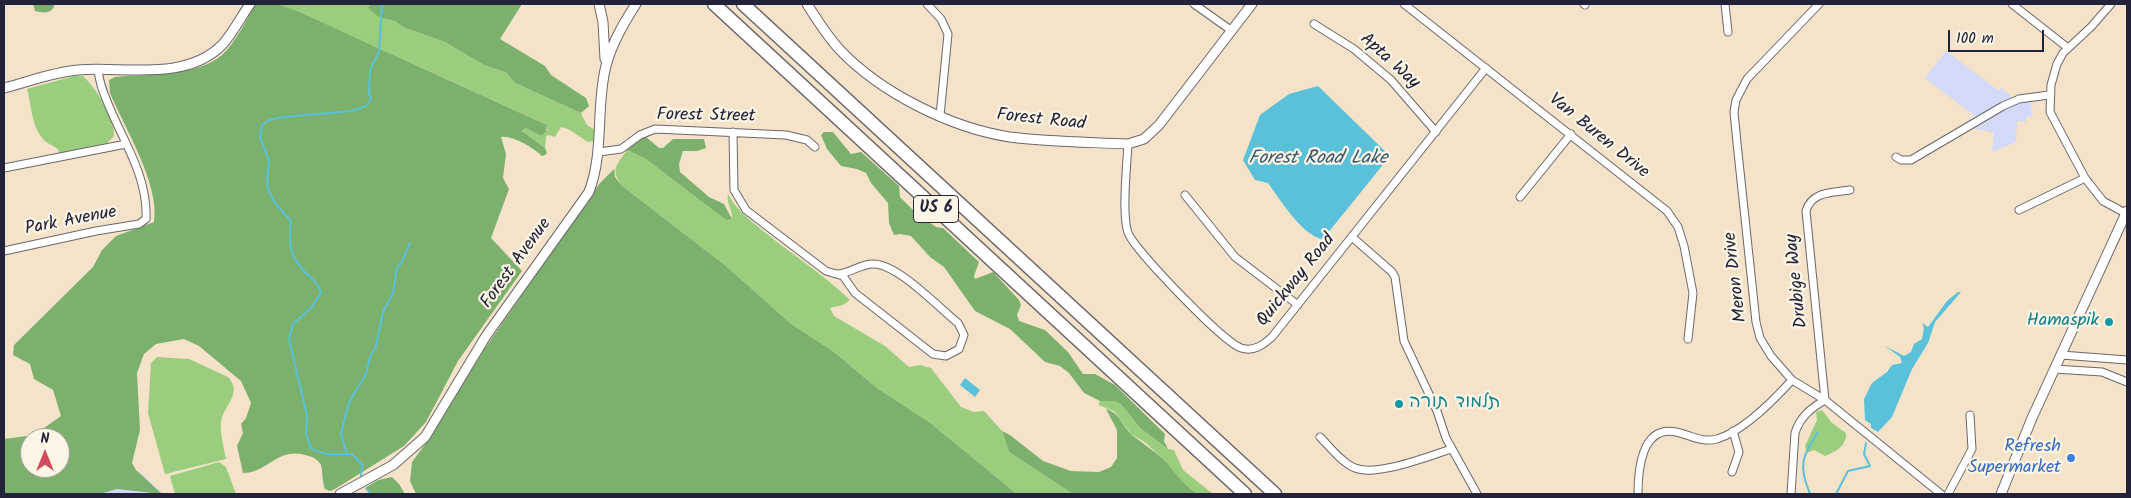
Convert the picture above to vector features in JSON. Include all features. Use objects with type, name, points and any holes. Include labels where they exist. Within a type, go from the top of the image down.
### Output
[{"type":"highway","name":"US 6","points":[[714,4],[1245,494]]},
{"type":"highway","name":"US 6","points":[[743,4],[1275,494]]},
{"type":"street","points":[[4,82],[4,88],[72,71],[162,69],[185,64],[210,54],[225,41],[250,4]]},
{"type":"street","points":[[599,4],[603,22],[605,72]]},
{"type":"street","name":"Forest Avenue","points":[[340,494],[393,465],[425,437],[486,336],[589,192],[596,174],[599,152],[605,72],[616,38],[636,4]]},
{"type":"street","name":"Forest Road","points":[[807,4],[826,32],[859,67],[884,86],[940,116],[1009,136],[1128,144],[1144,139],[1160,125],[1252,4]]},
{"type":"street","points":[[927,4],[941,19],[948,34],[940,116]]},
{"type":"street","points":[[1194,4],[1232,30]]},
{"type":"street","name":"Van Buren Drive","points":[[1404,4],[1663,207],[1678,227],[1684,246],[1693,293],[1688,339]]},
{"type":"street","points":[[1725,4],[1728,32]]},
{"type":"street","name":"Meron Drive","points":[[1820,4],[1747,79],[1740,89],[1734,112],[1756,322],[1760,338],[1771,356],[1792,380],[1825,400],[1941,494]]},
{"type":"street","points":[[2012,4],[2068,48]]},
{"type":"street","points":[[2001,494],[2054,369],[2127,213],[2103,201],[2085,178],[2053,119],[2050,95],[2057,64],[2068,48],[2091,27],[2111,4]]},
{"type":"street","name":"Apta Way","points":[[1314,24],[1354,49],[1390,80],[1436,132]]},
{"type":"street","name":"Quickway Road","points":[[1128,144],[1126,212],[1129,234],[1182,295],[1212,326],[1240,347],[1256,348],[1272,337],[1486,68]]},
{"type":"street","points":[[4,168],[126,144],[102,90],[98,69]]},
{"type":"street","points":[[1896,158],[1911,160],[2019,99],[2050,95]]},
{"type":"street","name":"Forest Street","points":[[599,152],[621,150],[640,135],[655,130],[794,136],[807,140],[815,147]]},
{"type":"street","points":[[733,132],[733,185],[742,206],[820,267],[845,278],[856,293],[928,351],[946,356],[956,352],[961,346],[964,335],[958,323],[891,269],[870,264],[850,272],[837,274]]},
{"type":"street","points":[[1520,197],[1571,134]]},
{"type":"street","name":"Park Avenue","points":[[4,251],[144,222],[146,210],[143,189],[135,162],[126,144]]},
{"type":"street","points":[[2019,210],[2085,178]]},
{"type":"street","name":"Drubige Way","points":[[1825,400],[1806,211],[1809,201],[1817,195],[1850,190]]},
{"type":"street","points":[[1185,195],[1235,257],[1298,305]]},
{"type":"street","points":[[1352,237],[1392,272],[1395,278],[1404,341],[1452,449],[1475,493]]},
{"type":"street","points":[[2061,355],[2127,360]]},
{"type":"street","points":[[2054,369],[2102,372],[2127,382]]},
{"type":"street","points":[[1638,494],[1644,448],[1653,437],[1673,431],[1707,441],[1726,436],[1770,405],[1792,380]]},
{"type":"street","points":[[1791,494],[1795,433],[1798,424],[1813,406],[1825,400]]},
{"type":"street","points":[[1948,494],[1972,449],[1970,415]]},
{"type":"street","points":[[1732,472],[1739,452],[1733,431]]},
{"type":"street","points":[[1320,437],[1353,468],[1364,470],[1377,470],[1452,449]]},
{"type":"shaded area","points":[[1946,51],[1999,91],[2001,88],[2009,94],[2014,103],[2030,100],[2033,116],[2026,117],[2026,122],[2017,121],[2016,142],[1992,152],[1994,133],[1973,128],[1969,131],[1964,123],[1975,116],[1925,78]]},
{"type":"shaded area","points":[[140,472],[163,494],[30,494],[77,493]]},
{"type":"green space","points":[[33,4],[54,4],[54,7],[48,12],[40,12],[35,11]]},
{"type":"green space","points":[[256,4],[277,4],[297,11],[547,125],[546,132],[541,136],[525,128],[522,131],[545,148],[547,153],[542,156],[523,143],[511,138],[501,137],[506,154],[503,178],[509,189],[491,238],[522,271],[458,361],[426,422],[404,446],[335,489],[330,491],[325,489],[321,465],[315,458],[298,454],[289,454],[260,469],[243,473],[237,446],[243,433],[241,424],[246,418],[251,403],[241,381],[199,346],[184,339],[156,344],[144,354],[137,373],[140,430],[132,463],[136,470],[162,494],[117,489],[100,494],[4,494],[4,439],[20,437],[20,478],[70,478],[70,428],[44,428],[61,416],[53,390],[34,379],[30,364],[13,355],[14,345],[93,267],[102,250],[116,236],[154,222],[152,191],[147,174],[110,93],[109,80],[115,77],[156,75],[199,67],[222,55],[240,31]]},
{"type":"green space","points":[[277,4],[377,5],[405,28],[445,42],[484,65],[507,73],[515,83],[581,113],[587,125],[595,130],[594,141],[588,142],[568,129],[561,127],[555,137],[548,135],[546,137],[545,148],[522,131],[525,128],[541,136],[547,130],[547,125],[379,48]]},
{"type":"green space","points":[[371,4],[522,4],[500,39],[545,66],[551,75],[586,98],[589,106],[581,113],[515,83],[507,73],[484,65],[445,42],[405,28],[395,21],[379,17],[368,8]]},
{"type":"green space","points":[[74,76],[83,76],[99,96],[108,112],[114,136],[106,144],[60,154],[56,148],[45,141],[40,135],[33,116],[27,89]]},
{"type":"green space","points":[[824,132],[833,132],[851,154],[861,152],[899,186],[900,197],[915,212],[936,227],[943,228],[979,262],[974,276],[975,279],[993,272],[1019,300],[1021,305],[1017,315],[1019,321],[1045,330],[1068,352],[1083,374],[1095,374],[1115,385],[1165,434],[1164,441],[1168,449],[1140,428],[1121,404],[1114,401],[1100,401],[1084,393],[1069,373],[1060,366],[1045,362],[1010,329],[975,311],[944,267],[930,257],[911,236],[894,235],[889,223],[888,203],[871,183],[866,173],[841,166],[827,149],[821,135]]},
{"type":"green space","points":[[645,136],[659,148],[663,148],[673,139],[704,139],[706,148],[697,151],[683,151],[679,164],[680,172],[709,197],[724,204],[732,219],[726,220],[646,159],[627,150]]},
{"type":"green space","points":[[627,150],[646,159],[726,220],[732,219],[728,194],[739,210],[748,218],[829,281],[850,300],[843,305],[830,308],[834,316],[885,346],[909,367],[920,365],[931,368],[961,407],[974,412],[984,411],[1002,431],[1009,452],[1073,494],[1017,494],[929,422],[877,388],[834,352],[790,323],[726,266],[621,185],[615,170]]},
{"type":"green space","points":[[614,169],[615,177],[621,185],[726,266],[790,323],[834,352],[877,388],[929,422],[1017,494],[416,494],[410,481],[412,462],[432,435],[483,351],[600,183]]},
{"type":"green space","points":[[157,357],[189,359],[228,377],[234,389],[221,423],[226,459],[165,474],[148,413],[151,363]]},
{"type":"green space","points":[[1100,401],[1114,401],[1121,404],[1140,428],[1168,449],[1174,450],[1183,470],[1213,494],[1198,494],[1192,491],[1146,443],[1131,434],[1114,411],[1098,405]]},
{"type":"green space","points":[[1106,409],[1115,413],[1132,435],[1163,459],[1183,482],[1198,494],[1073,494],[1009,452],[1002,431],[1043,461],[1071,471],[1099,472],[1111,467],[1117,458],[1117,430]]},
{"type":"green space","points":[[1822,410],[1832,423],[1846,433],[1845,442],[1825,456],[1814,450],[1807,453],[1805,446],[1817,420],[1816,412]]},
{"type":"green space","points":[[219,462],[226,467],[236,494],[175,494],[170,476]]},
{"type":"green space","points":[[392,477],[405,494],[369,494],[365,488],[378,480]]},
{"type":"water","name":"Forest Road Lake","points":[[1318,86],[1390,156],[1323,239],[1315,237],[1300,224],[1268,183],[1255,180],[1243,160],[1260,115],[1289,94]]},
{"type":"water","points":[[1958,292],[1961,292],[1935,322],[1928,343],[1912,369],[1892,417],[1878,432],[1871,428],[1871,424],[1865,420],[1864,399],[1872,383],[1887,372],[1892,365],[1902,363],[1900,357],[1885,346],[1904,356],[1911,352],[1914,344],[1922,339],[1924,328],[1922,323],[1928,327],[1947,301]]},
{"type":"water","points":[[965,378],[980,390],[975,397],[960,385]]},
{"type":"waterway","points":[[361,476],[362,465],[352,454],[331,454],[316,451],[311,448],[306,434],[307,416],[289,339],[293,324],[311,308],[321,293],[316,283],[300,266],[293,254],[290,242],[291,221],[275,203],[267,187],[269,160],[260,138],[262,125],[269,120],[352,111],[366,106],[371,99],[369,93],[370,70],[379,52],[382,4]]},
{"type":"waterway","points":[[347,454],[341,435],[349,402],[366,374],[370,357],[376,346],[383,312],[393,293],[397,267],[401,264],[410,243]]},
{"type":"waterway","points":[[1810,494],[1803,468],[1805,455],[1818,432]]},
{"type":"waterway","points":[[1836,494],[1848,471],[1870,466],[1864,454],[1866,443]]},
{"type":"waterway","points":[[367,489],[371,494]]},
{"type":"place","name":"Hamaspik","points":[[2109,322]]},
{"type":"place","name":"תלמוד תורה","points":[[1399,404]]},
{"type":"place","name":"Refresh Supermarket","points":[[2071,458]]}]
